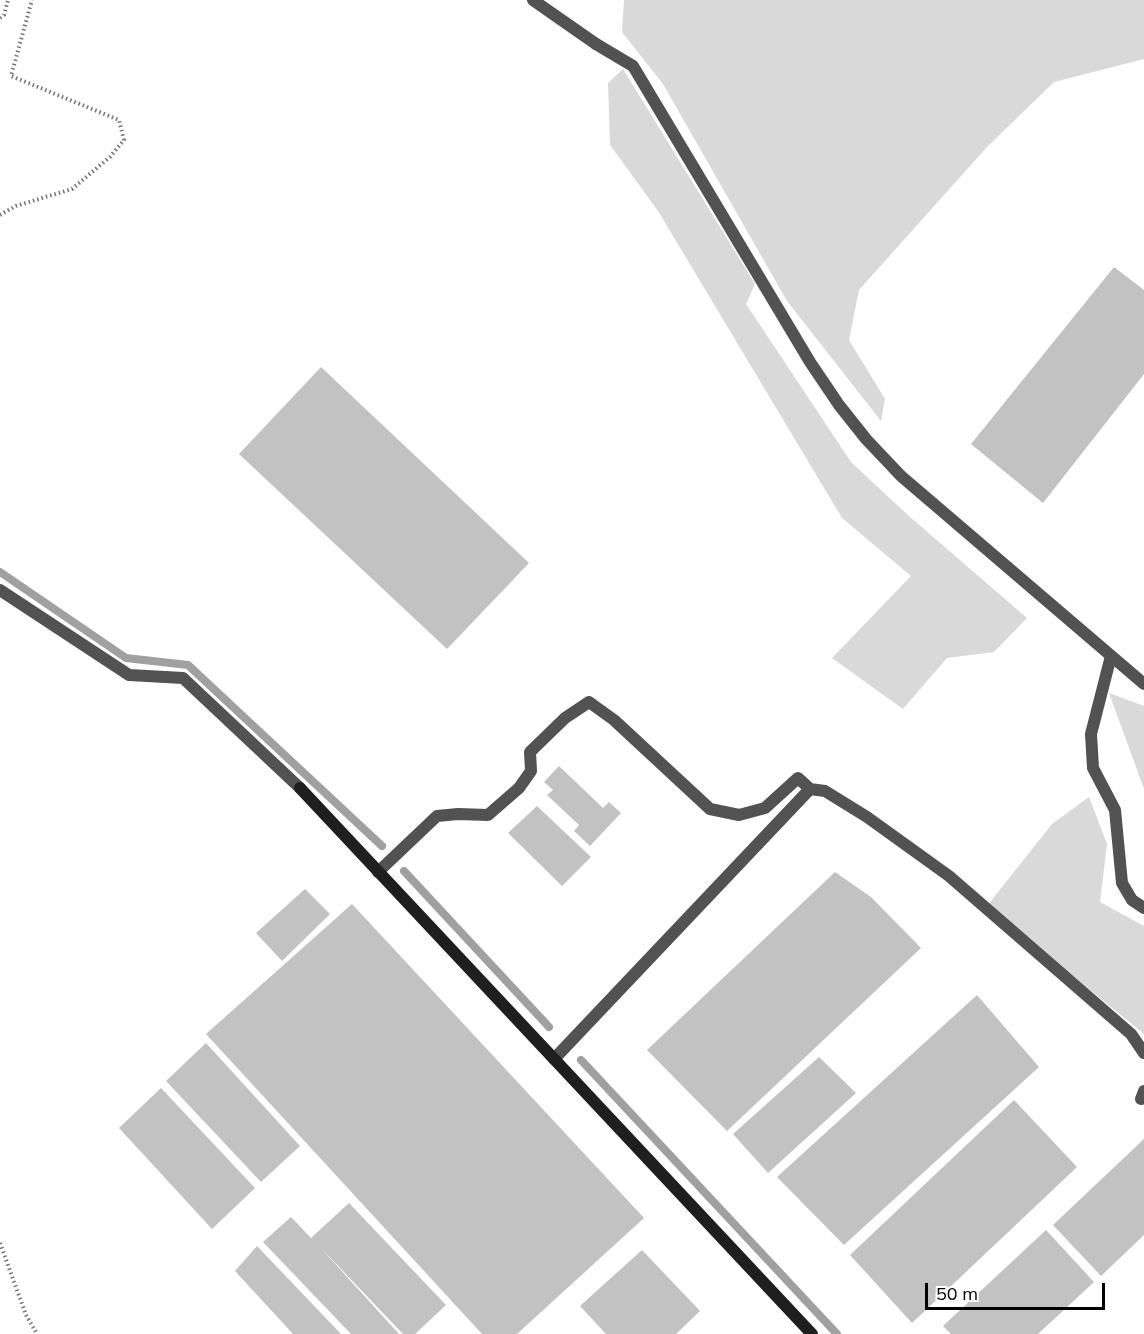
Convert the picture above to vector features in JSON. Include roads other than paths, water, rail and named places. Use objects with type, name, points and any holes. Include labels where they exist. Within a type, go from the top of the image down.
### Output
[{"type":"street","points":[[533,0],[596,44],[633,66],[810,362],[839,405],[866,439],[901,476],[1144,684]]},
{"type":"street","points":[[0,590],[129,675],[183,678],[300,788],[812,1334]]},
{"type":"street","points":[[1111,656],[1092,734],[1093,768],[1115,810],[1122,882],[1132,900],[1144,908]]},
{"type":"street","points":[[378,872],[437,816],[488,815],[519,788],[531,771],[530,752],[565,718],[589,702],[614,720],[710,809],[739,815],[765,808],[798,778],[810,789],[825,791],[867,817],[949,876],[1131,1034],[1144,1053]]},
{"type":"street","points":[[554,1059],[810,789]]},
{"type":"waterway","points":[[0,572],[126,658],[188,665],[382,846]]},
{"type":"waterway","points":[[404,871],[549,1027]]},
{"type":"waterway","points":[[581,1060],[837,1334]]}]
